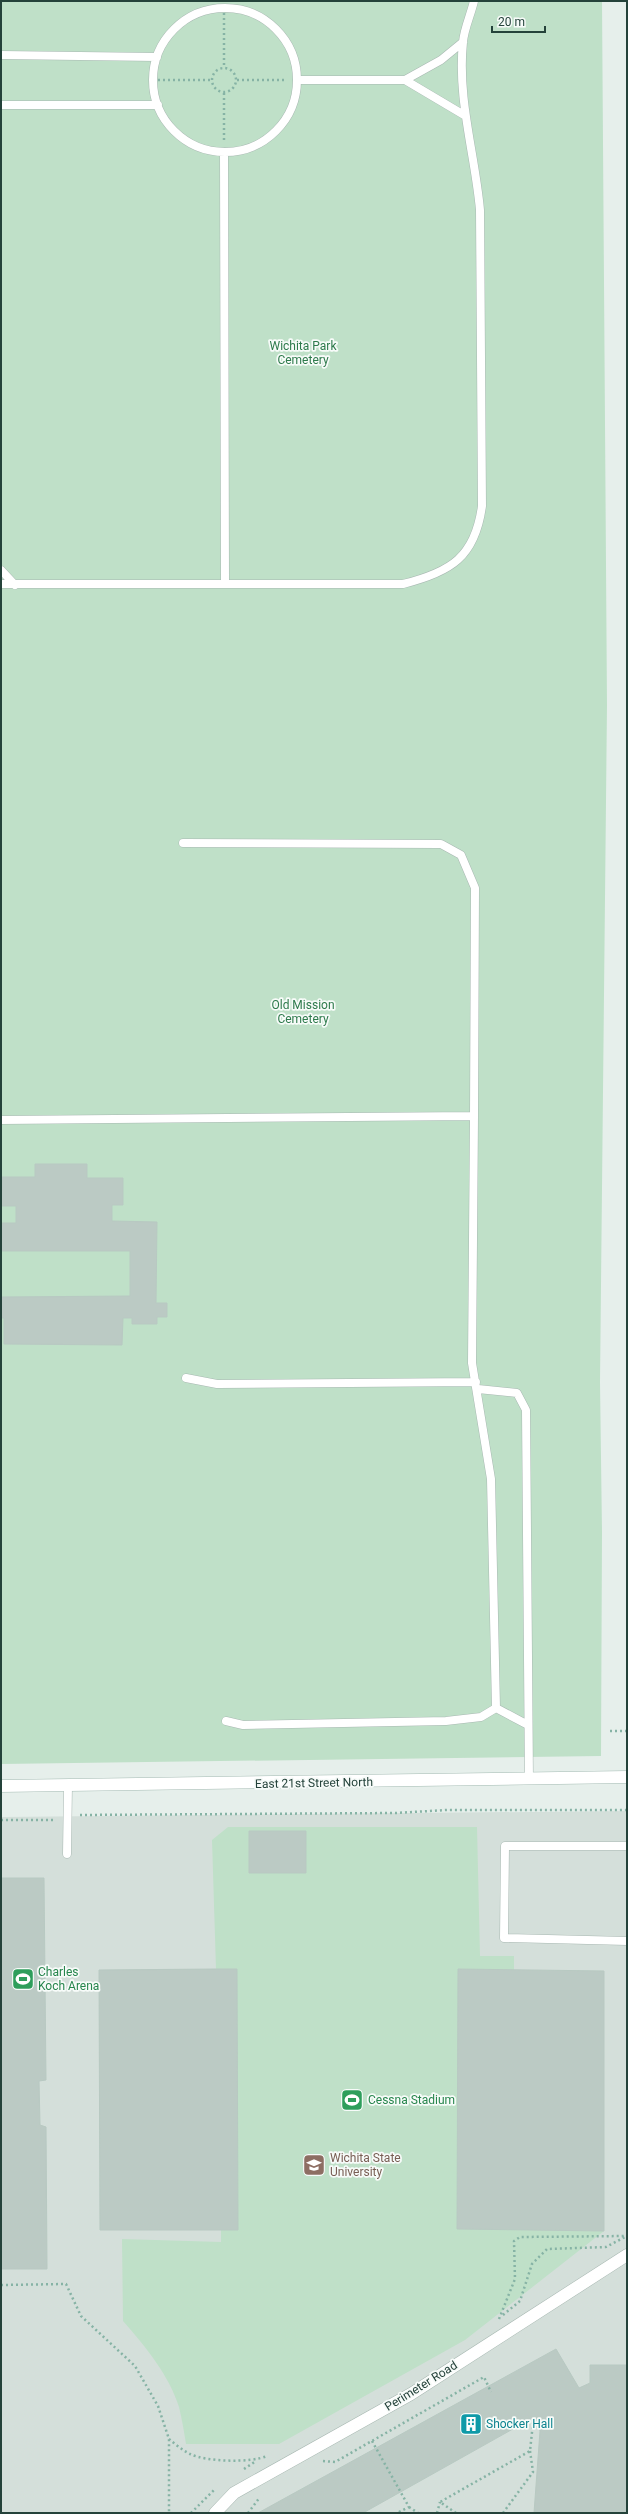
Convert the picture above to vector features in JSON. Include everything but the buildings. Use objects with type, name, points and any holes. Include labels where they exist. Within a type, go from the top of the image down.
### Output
[{"type":"main road","name":"East 21st Street North","points":[[1,1786],[529,1780],[627,1777]]},
{"type":"main road","name":"Perimeter Road","points":[[214,2513],[234,2493],[411,2394],[627,2255]]},
{"type":"lane","points":[[1,584],[403,584],[444,572],[454,564],[472,543],[479,526],[482,506],[480,210],[476,169],[464,115],[463,42],[474,1]]},
{"type":"lane","points":[[224,4],[252,13],[276,29],[292,52],[297,80],[293,105],[280,126],[255,145],[236,151],[224,152],[196,146],[173,129],[158,105],[153,80],[157,57],[169,35],[188,18],[224,4]]},
{"type":"lane","points":[[297,80],[404,80],[441,60],[463,42]]},
{"type":"lane","points":[[1,55],[157,57]]},
{"type":"lane","points":[[404,80],[464,115]]},
{"type":"lane","points":[[1,105],[158,105]]},
{"type":"lane","points":[[224,152],[225,584]]},
{"type":"lane","points":[[1,570],[15,585]]},
{"type":"lane","points":[[183,843],[441,844],[461,855],[475,888],[472,1363],[477,1385],[491,1479],[496,1708]]},
{"type":"lane","points":[[1,1120],[474,1116]]},
{"type":"lane","points":[[186,1378],[217,1384],[477,1385],[517,1393],[526,1410],[529,1780]]},
{"type":"lane","points":[[226,1721],[243,1725],[446,1721],[480,1717],[496,1708]]},
{"type":"lane","points":[[496,1708],[528,1725]]},
{"type":"lane","points":[[66,1854],[68,1785]]},
{"type":"lane","points":[[627,1846],[506,1846],[504,1938],[627,1941]]},
{"type":"path","points":[[224,4],[224,67]]},
{"type":"path","points":[[224,67],[235,73],[237,80],[233,89],[224,92],[215,89],[212,80],[215,71],[224,67]]},
{"type":"path","points":[[153,80],[212,80]]},
{"type":"path","points":[[237,80],[297,80]]},
{"type":"path","points":[[224,92],[224,152]]},
{"type":"path","points":[[610,1731],[627,1731]]},
{"type":"path","points":[[1,1820],[59,1820],[87,1814],[109,1816],[394,1813],[447,1810],[627,1810]]},
{"type":"path","points":[[498,2319],[515,2279],[514,2241],[520,2237],[627,2236]]},
{"type":"path","points":[[493,2324],[520,2301],[532,2264],[546,2249],[606,2247],[627,2236]]},
{"type":"path","points":[[1,2285],[66,2284],[82,2316],[135,2366],[158,2406],[169,2439],[169,2513]]},
{"type":"path","points":[[321,2461],[335,2462],[484,2377],[491,2392]]},
{"type":"path","points":[[503,2513],[532,2472],[530,2450],[534,2423]]},
{"type":"path","points":[[169,2439],[190,2454],[217,2459],[257,2460],[270,2454]]},
{"type":"path","points":[[372,2441],[409,2507],[418,2513]]},
{"type":"path","points":[[437,2513],[440,2502],[530,2450]]},
{"type":"path","points":[[248,2513],[261,2495]]},
{"type":"path","points":[[440,2502],[456,2513]]},
{"type":"path","points":[[397,2513],[409,2507]]},
{"type":"shaded area","name":"Wichita State University","points":[[627,1811],[627,2513],[1,2513],[1,1817]]},
{"type":"green space","points":[[1,1],[602,1],[607,705],[600,1382],[602,1532],[601,1756],[1,1764]]},
{"type":"green space","name":"Cessna Stadium","points":[[228,1827],[477,1827],[480,1956],[514,1956],[514,1970],[604,1971],[604,2231],[465,2340],[279,2444],[186,2444],[179,2407],[175,2395],[156,2361],[123,2321],[122,2239],[221,2242],[221,2230],[100,2230],[99,1970],[216,1969],[212,1840]]},
{"type":"place","name":"Charles Koch Arena","points":[[23,1979]]},
{"type":"place","name":"Cessna Stadium","points":[[352,2100]]},
{"type":"place","name":"Wichita State University","points":[[314,2165]]},
{"type":"place","name":"Shocker Hall","points":[[471,2424]]},
{"type":"park label","name":"Wichita Park Cemetery","points":[[303,353]]},
{"type":"park label","name":"Old Mission Cemetery","points":[[303,1012]]}]
